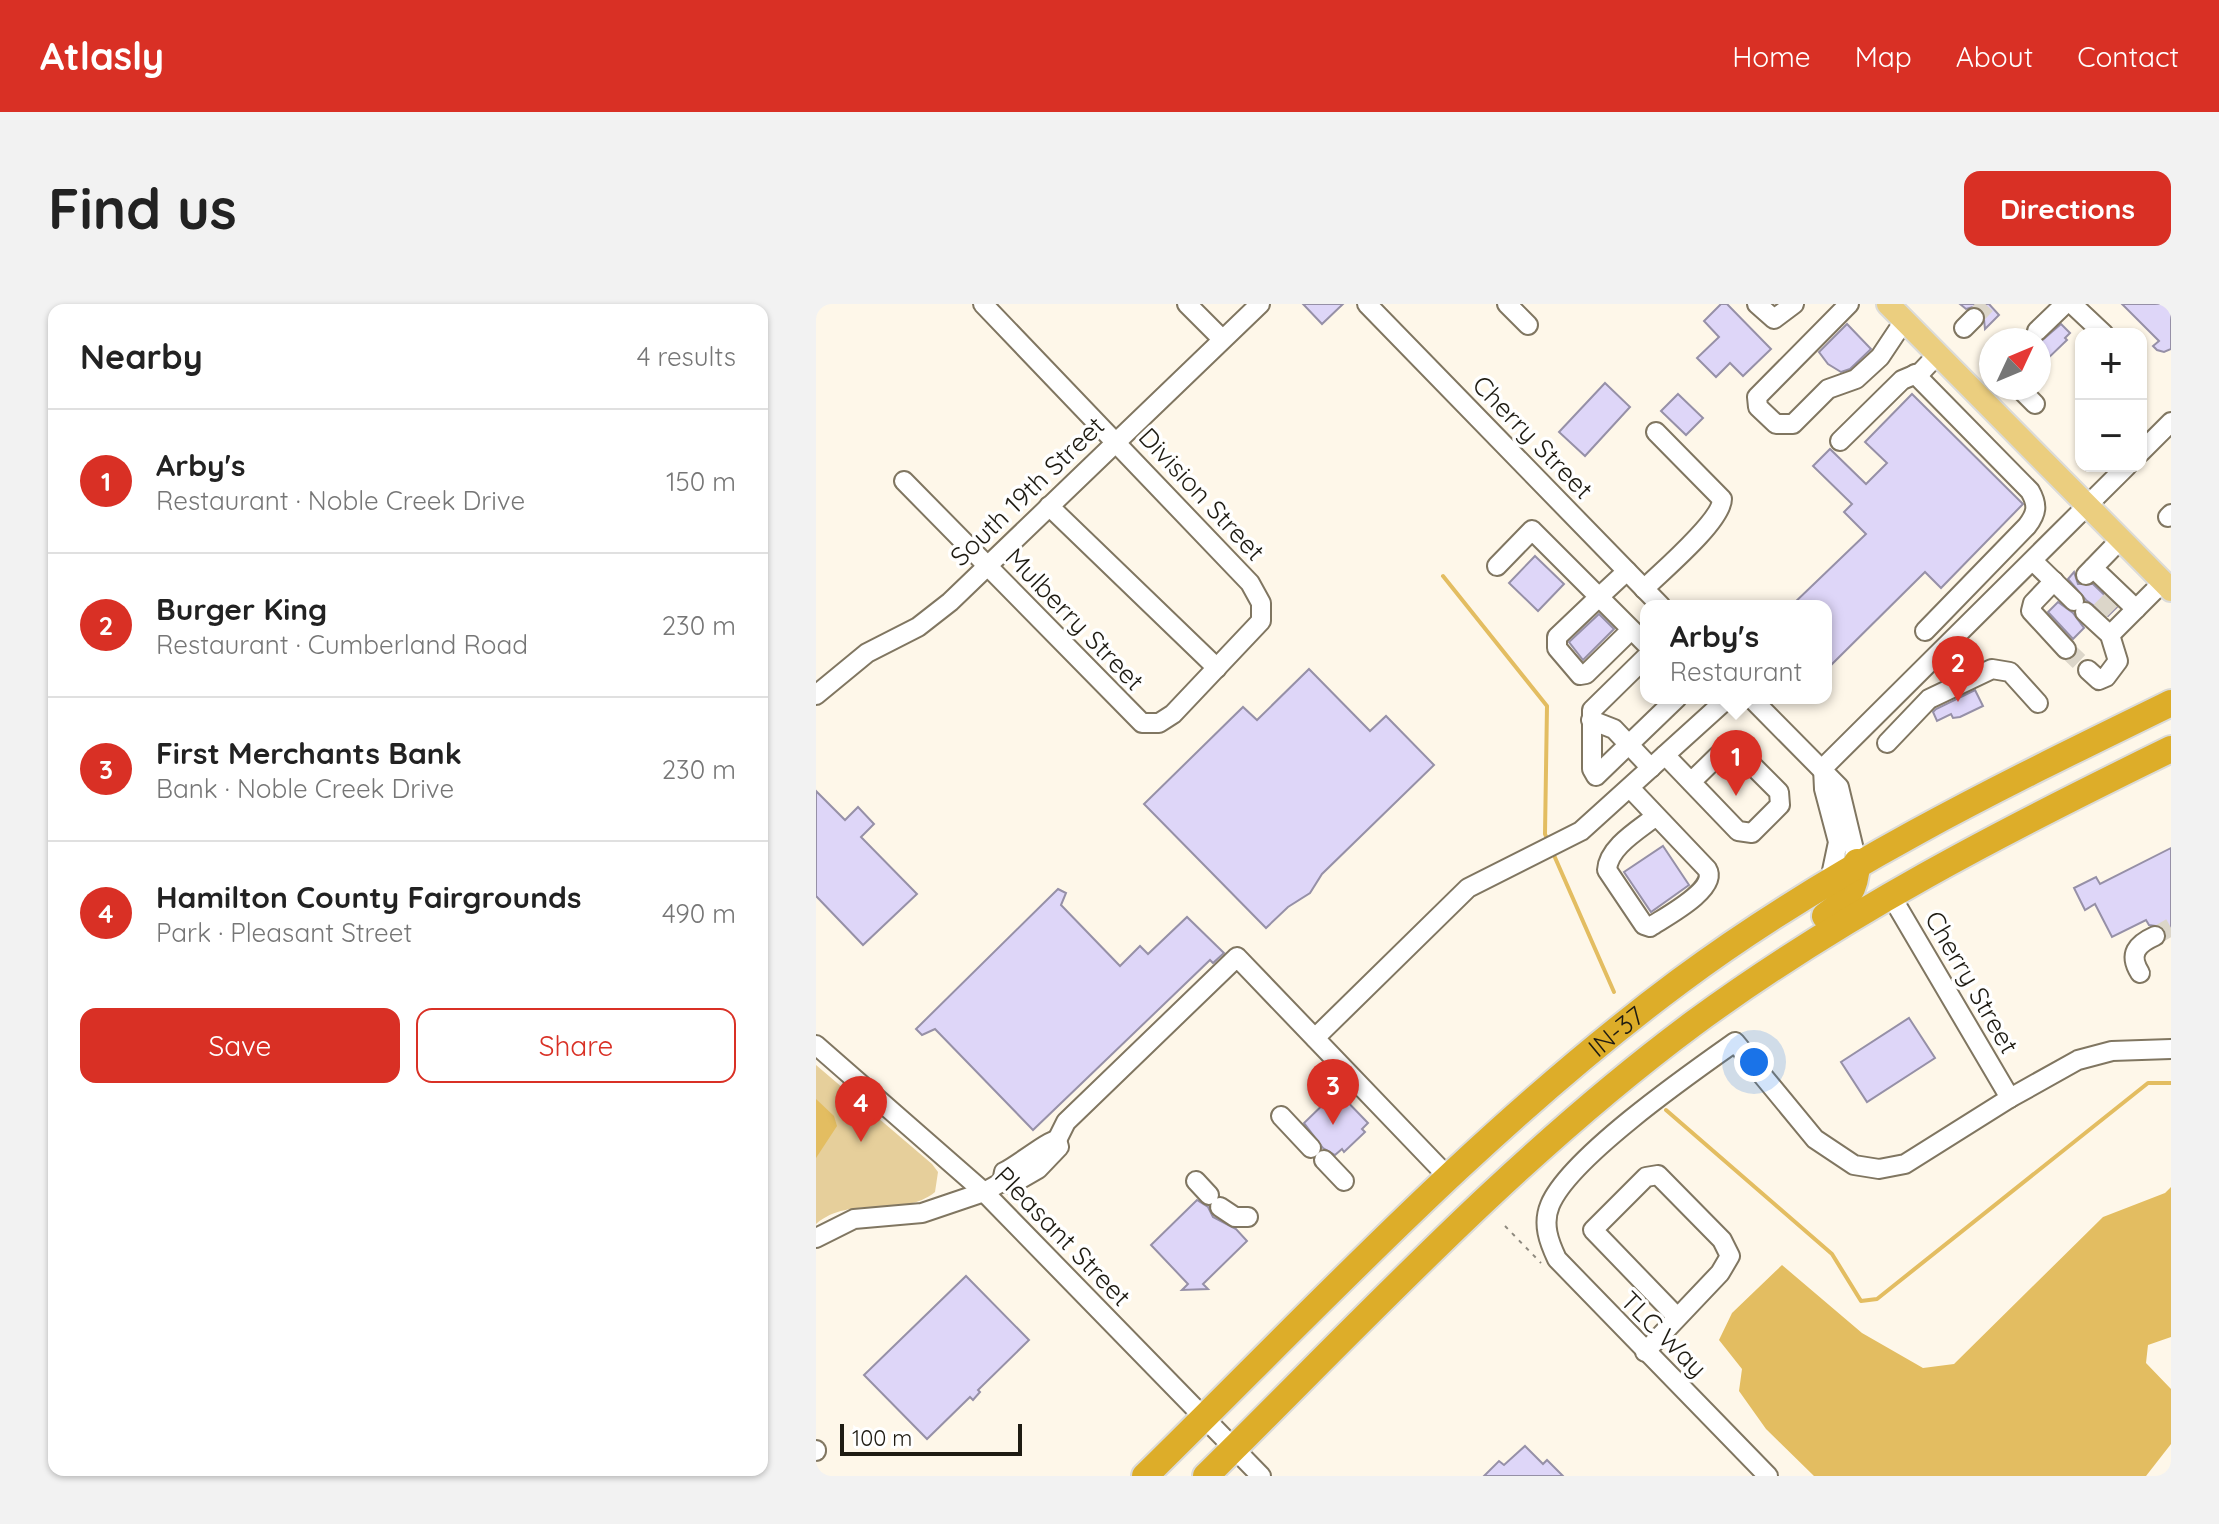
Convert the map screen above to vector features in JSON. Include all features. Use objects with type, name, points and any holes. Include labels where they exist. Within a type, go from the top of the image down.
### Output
[{"type":"highway","name":"IN-37","points":[[1145,1476],[1449,1178],[1544,1090],[1629,1020],[1754,929],[1857,862],[1968,802],[2171,703]]},
{"type":"highway","name":"IN-37","points":[[1206,1476],[1541,1149],[1661,1049],[1772,968],[1890,894],[1991,837],[2171,749]]},
{"type":"highway","points":[[1890,894],[1883,881],[1880,862],[1968,802]]},
{"type":"highway","points":[[1772,968],[1797,937],[1850,897],[1856,883],[1857,862]]},
{"type":"main road","points":[[1888,304],[2167,586]]},
{"type":"street","name":"Division Street","points":[[983,304],[1255,589],[1262,609],[1259,626],[1217,668]]},
{"type":"street","points":[[1187,304],[1222,339]]},
{"type":"street","name":"South 19th Street","points":[[816,695],[867,653],[930,618],[988,567],[1260,304]]},
{"type":"street","name":"Cherry Street","points":[[1367,304],[1655,600]]},
{"type":"street","points":[[1507,304],[1528,325]]},
{"type":"street","points":[[1757,304],[1770,317],[1778,319],[1794,304]]},
{"type":"street","points":[[1849,304],[1757,397],[1758,407],[1776,424],[1793,424],[1828,389],[1856,379],[1880,357],[1904,321]]},
{"type":"street","points":[[2040,328],[2065,304]]},
{"type":"street","points":[[2072,304],[2098,328]]},
{"type":"street","points":[[1840,441],[1902,380],[1915,374],[1937,355]]},
{"type":"street","points":[[1915,374],[2030,491],[2036,504],[2035,515],[2027,526],[1925,631]]},
{"type":"street","points":[[2031,400],[2035,404]]},
{"type":"street","points":[[2147,446],[2171,422]]},
{"type":"street","points":[[1644,589],[1713,520],[1722,505],[1722,499],[1656,432]]},
{"type":"street","points":[[1830,880],[1838,842],[1824,789],[1823,768],[2121,472]]},
{"type":"street","name":"Mulberry Street","points":[[904,481],[1142,723],[1167,719],[1217,668]]},
{"type":"street","points":[[1049,506],[1217,668]]},
{"type":"street","points":[[1497,566],[1532,530],[1640,638]]},
{"type":"street","points":[[2066,649],[2031,611],[2033,603],[2087,594],[2120,540]]},
{"type":"street","points":[[2033,561],[2087,594],[2136,609]]},
{"type":"street","points":[[1627,571],[1557,637],[1557,648],[1580,675],[1586,674],[1631,630]]},
{"type":"street","points":[[2110,635],[2136,609],[2167,586]]},
{"type":"street","points":[[2087,594],[2110,635],[2118,661],[2111,672],[2094,675]]},
{"type":"street","points":[[1957,599],[1975,618]]},
{"type":"street","points":[[1640,662],[1596,702],[1591,720],[1592,769],[1596,776],[1671,704]]},
{"type":"street","points":[[1887,743],[1929,699],[1992,669],[2005,668],[2038,703]]},
{"type":"street","points":[[1315,1038],[1468,888],[1581,831],[1721,704]]},
{"type":"street","points":[[1757,704],[1839,787],[1857,862]]},
{"type":"street","points":[[1591,720],[1607,725],[1651,768]]},
{"type":"street","points":[[1665,755],[1738,831],[1752,833],[1780,805],[1779,792],[1733,746],[1727,747],[1691,782]]},
{"type":"street","points":[[1630,788],[1656,816],[1710,875],[1709,881],[1696,896],[1650,927],[1644,925],[1607,870],[1607,863],[1611,854],[1656,816]]},
{"type":"street","name":"Cherry Street","points":[[1890,894],[2010,1098]]},
{"type":"street","points":[[2140,973],[2134,959],[2135,950],[2139,944],[2155,936]]},
{"type":"street","points":[[816,1238],[854,1219],[922,1213],[984,1192],[1002,1182],[1012,1184],[1038,1169],[1059,1147],[1057,1140],[1066,1122],[1237,957],[1449,1178]]},
{"type":"street","name":"TLC Way","points":[[1768,1476],[1557,1259],[1548,1240],[1547,1217],[1558,1191],[1591,1156],[1671,1088],[1735,1042],[1815,1139],[1854,1165],[1879,1169],[1905,1164],[2010,1098]]},
{"type":"street","name":"Pleasant Street","points":[[816,1045],[984,1192],[1261,1476]]},
{"type":"street","points":[[2010,1098],[2094,1055],[2171,1049]]},
{"type":"street","points":[[1281,1116],[1344,1181]]},
{"type":"street","points":[[1645,1352],[1720,1273],[1730,1256],[1722,1240],[1658,1175],[1646,1177],[1593,1230],[1677,1317]]},
{"type":"street","points":[[1196,1181],[1235,1217],[1248,1217]]},
{"type":"shaded area","points":[[816,1065],[932,1164],[938,1172],[935,1192],[907,1204],[845,1210],[816,1224]]},
{"type":"shaded area","points":[[816,1099],[834,1116],[837,1126],[816,1158]]},
{"type":"shaded area","points":[[2171,1187],[2171,1337],[2148,1345],[2146,1363],[2171,1389],[2171,1444],[2146,1476],[1814,1476],[1766,1429],[1739,1391],[1742,1369],[1719,1340],[1732,1313],[1782,1265],[1862,1333],[1923,1368],[1954,1364],[2103,1217],[2165,1193]]},
{"type":"building","points":[[1303,304],[1343,304],[1322,324]]},
{"type":"building","points":[[1721,304],[1727,304],[1771,349],[1743,376],[1730,363],[1716,377],[1697,358],[1719,337],[1704,321]]},
{"type":"building","points":[[1960,304],[1989,304],[1999,315],[1985,328],[1983,310],[1976,306],[1966,309]]},
{"type":"building","points":[[2122,304],[2171,304],[2171,349],[2164,352],[2157,350],[2153,346],[2159,341]]},
{"type":"building","points":[[1847,324],[1871,349],[1850,369],[1841,372],[1828,364],[1819,352]]},
{"type":"building","points":[[2061,324],[2070,333],[2051,355],[2051,333]]},
{"type":"building","points":[[1605,383],[1630,407],[1585,456],[1559,432]]},
{"type":"building","points":[[1678,394],[1703,418],[1686,435],[1661,411]]},
{"type":"building","points":[[1912,394],[2023,504],[1941,588],[1925,572],[1832,664],[1832,600],[1797,600],[1866,534],[1844,512],[1852,504],[1813,466],[1830,449],[1866,484],[1887,463],[1865,442]]},
{"type":"building","points":[[1535,556],[1564,584],[1538,611],[1509,583]]},
{"type":"building","points":[[2074,572],[2078,584],[2093,584],[2117,607],[2108,616],[2086,600],[2068,579]]},
{"type":"building","points":[[2058,602],[2073,613],[2084,628],[2073,639],[2048,612]]},
{"type":"building","points":[[1599,614],[1614,629],[1583,660],[1569,642]]},
{"type":"building","points":[[1309,669],[1370,731],[1386,716],[1434,765],[1322,874],[1310,893],[1288,907],[1266,928],[1144,804],[1243,707],[1257,720]]},
{"type":"building","points":[[1975,690],[1983,706],[1960,717],[1953,718],[1951,714],[1937,721],[1933,712],[1936,709]]},
{"type":"building","points":[[816,791],[845,820],[858,807],[874,824],[861,837],[917,894],[863,945],[816,896]]},
{"type":"building","points":[[1663,846],[1689,885],[1651,912],[1624,872]]},
{"type":"building","points":[[2171,848],[2171,935],[2167,937],[2162,927],[2149,925],[2146,920],[2112,937],[2095,904],[2085,910],[2074,888],[2096,877],[2100,884]]},
{"type":"building","points":[[1058,889],[1066,893],[1061,905],[1120,966],[1140,946],[1148,954],[1187,917],[1224,953],[1213,963],[1210,960],[1033,1130],[935,1029],[922,1035],[916,1029]]},
{"type":"building","points":[[1909,1018],[1935,1058],[1867,1102],[1841,1062]]},
{"type":"building","points":[[1337,1091],[1368,1123],[1362,1129],[1365,1132],[1344,1152],[1342,1149],[1335,1155],[1323,1148],[1304,1123]]},
{"type":"building","points":[[1197,1200],[1208,1207],[1213,1217],[1236,1229],[1247,1241],[1203,1284],[1208,1289],[1182,1290],[1188,1284],[1151,1245]]},
{"type":"building","points":[[966,1276],[1029,1340],[978,1390],[980,1392],[973,1400],[970,1397],[927,1439],[864,1375]]},
{"type":"building","points":[[1525,1446],[1543,1464],[1547,1460],[1563,1476],[1484,1476],[1499,1461],[1504,1465]]},
{"type":"waterway","points":[[1443,576],[1547,706],[1545,834],[1548,841]]},
{"type":"waterway","points":[[1553,853],[1614,992]]},
{"type":"waterway","points":[[1666,1110],[1832,1254],[1861,1301],[1877,1299],[2148,1083],[2171,1083]]},
{"type":"tunnel","points":[[1974,318],[1987,304]]},
{"type":"tunnel","points":[[2100,611],[2111,600]]},
{"type":"tunnel","points":[[2066,649],[2088,670]]},
{"type":"tunnel","points":[[2155,936],[2171,927]]},
{"type":"place","name":"Burger King","points":[[1958,702]]},
{"type":"place","name":"Arby's","points":[[1736,796]]},
{"type":"place","name":"First Merchants Bank","points":[[1333,1125]]},
{"type":"place","name":"Hamilton County Fairgrounds","points":[[861,1142]]}]
